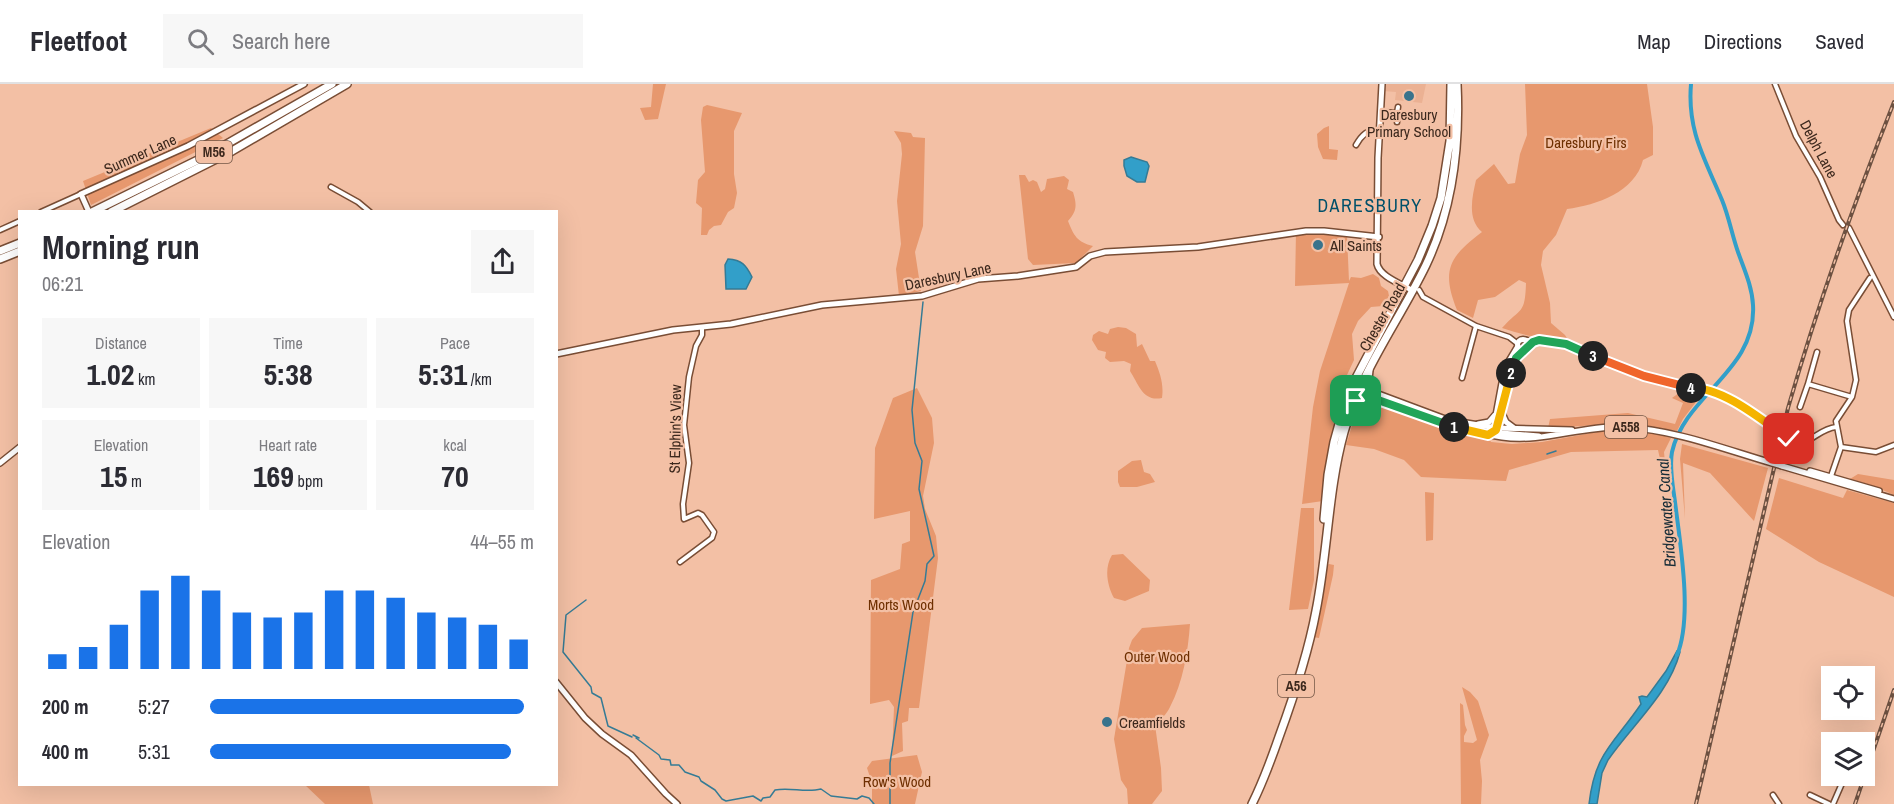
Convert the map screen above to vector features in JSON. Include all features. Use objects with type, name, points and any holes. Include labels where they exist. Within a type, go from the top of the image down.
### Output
[{"type":"highway","name":"M56","points":[[94,210],[204,157],[332,84]]},
{"type":"highway","name":"M56","points":[[115,210],[232,151],[347,84]]},
{"type":"highway","name":"Chester Road","points":[[1323,563],[1328,475],[1334,442],[1347,395],[1405,287],[1432,226],[1442,191],[1450,141],[1451,84]]},
{"type":"highway","name":"Chester Road","points":[[1252,804],[1265,777],[1292,702],[1316,610],[1335,472],[1357,390],[1416,291],[1437,237],[1452,188],[1458,130],[1457,84]]},
{"type":"highway","points":[[0,251],[18,244]]},
{"type":"highway","points":[[0,259],[18,252]]},
{"type":"main road","name":"Summer Lane","points":[[81,194],[198,141],[304,84]]},
{"type":"main road","name":"Chester Road","points":[[1382,84],[1379,130],[1378,269],[1405,287]]},
{"type":"main road","points":[[81,194],[89,210]]},
{"type":"main road","name":"Daresbury Lane","points":[[558,354],[673,330],[737,323],[822,305],[922,296],[978,279],[1018,276],[1076,267],[1090,256],[1105,252],[1198,247],[1306,231],[1379,237]]},
{"type":"main road","points":[[1405,287],[1416,291]]},
{"type":"main road","points":[[1476,425],[1489,422],[1498,412],[1521,344]]},
{"type":"main road","points":[[1488,435],[1496,429],[1509,361],[1521,344]]},
{"type":"main road","points":[[1372,362],[1369,377],[1377,397]]},
{"type":"main road","name":"A56","points":[[1341,420],[1357,390],[1355,379]]},
{"type":"main road","name":"A558","points":[[1357,390],[1436,417],[1496,429],[1579,430],[1624,427],[1672,434],[1894,498]]},
{"type":"main road","name":"A558","points":[[1353,404],[1362,399],[1377,397],[1442,424],[1488,435],[1513,438],[1546,437],[1579,430]]},
{"type":"main road","points":[[1498,412],[1516,429]]},
{"type":"main road","points":[[1496,429],[1501,433],[1546,437]]},
{"type":"main road","points":[[0,463],[18,449]]},
{"type":"main road","points":[[558,684],[592,725],[631,754],[677,804]]},
{"type":"street","name":"Delph Lane","points":[[1775,84],[1796,136],[1820,177],[1839,220],[1844,225]]},
{"type":"street","points":[[1397,122],[1398,107]]},
{"type":"street","points":[[1380,112],[1397,113]]},
{"type":"street","points":[[1356,145],[1364,134],[1372,130],[1379,130]]},
{"type":"street","points":[[331,187],[368,210]]},
{"type":"street","points":[[45,210],[81,194]]},
{"type":"street","points":[[0,230],[18,222]]},
{"type":"street","points":[[1849,228],[1894,317]]},
{"type":"street","points":[[1831,478],[1841,447],[1836,427],[1838,416],[1852,397],[1856,380],[1847,321],[1853,302],[1870,278]]},
{"type":"street","points":[[1416,291],[1476,326],[1521,344],[1536,341],[1566,344],[1644,376],[1685,387],[1709,389],[1735,402],[1795,443],[1808,441],[1824,429],[1836,427]]},
{"type":"street","points":[[1462,378],[1462,369],[1476,326]]},
{"type":"street","name":"St Elphin's View","points":[[680,562],[712,538],[714,532],[698,513],[684,519],[683,504],[689,463],[684,425],[689,376],[696,346],[702,335],[702,327]]},
{"type":"street","points":[[1800,407],[1817,352]]},
{"type":"street","points":[[1808,384],[1852,397]]},
{"type":"street","points":[[1841,447],[1876,452],[1894,445]]},
{"type":"street","points":[[1810,795],[1831,804],[1840,786]]},
{"type":"street","points":[[1773,795],[1779,804]]},
{"type":"shaded area","name":"Daresbury Primary School","points":[[1383,84],[1426,84],[1422,103],[1395,100],[1396,92],[1383,91]]},
{"type":"green space","points":[[653,84],[666,84],[658,119],[645,120],[640,108],[651,107]]},
{"type":"green space","name":"Daresbury Firs","points":[[1525,84],[1647,84],[1653,127],[1653,155],[1643,160],[1639,171],[1623,189],[1602,200],[1567,209],[1556,235],[1543,251],[1541,265],[1550,303],[1551,323],[1565,335],[1571,345],[1502,328],[1523,306],[1526,283],[1519,280],[1495,297],[1478,300],[1473,318],[1457,310],[1452,296],[1449,274],[1451,265],[1462,249],[1482,232],[1472,215],[1476,180],[1494,164],[1508,184],[1515,183],[1520,154],[1527,135]]},
{"type":"green space","points":[[707,105],[742,113],[734,131],[734,174],[737,193],[734,208],[728,212],[721,225],[714,226],[707,235],[701,235],[702,208],[696,203],[698,180],[705,172],[701,120],[703,107]]},
{"type":"green space","points":[[1329,126],[1329,149],[1338,150],[1337,160],[1323,159],[1318,147],[1317,134]]},
{"type":"green space","points":[[211,128],[223,138],[91,205],[83,181]]},
{"type":"green space","points":[[894,131],[925,138],[923,226],[915,252],[921,291],[899,296],[896,269],[901,244],[897,201],[902,154],[901,143]]},
{"type":"green space","points":[[1019,175],[1025,175],[1029,182],[1033,180],[1037,182],[1041,192],[1045,189],[1047,179],[1064,176],[1069,180],[1067,189],[1073,192],[1076,204],[1075,211],[1068,221],[1077,238],[1093,246],[1076,263],[1033,265],[1028,259]]},
{"type":"green space","points":[[1296,232],[1347,235],[1349,281],[1351,277],[1361,278],[1373,274],[1379,278],[1381,286],[1388,291],[1389,296],[1383,306],[1371,307],[1358,321],[1352,334],[1354,360],[1347,375],[1328,456],[1323,501],[1302,504],[1313,407],[1320,371],[1349,283],[1295,286]]},
{"type":"green space","points":[[1126,328],[1136,334],[1137,347],[1142,344],[1150,361],[1155,361],[1161,379],[1162,398],[1150,397],[1142,391],[1130,371],[1131,364],[1124,361],[1110,362],[1105,358],[1106,352],[1098,350],[1092,340],[1093,335],[1099,331],[1108,334],[1110,329]]},
{"type":"green space","name":"Morts Wood","points":[[917,388],[932,418],[934,443],[923,496],[925,509],[936,536],[938,558],[919,708],[909,708],[908,721],[902,723],[903,751],[892,756],[894,707],[889,700],[870,704],[871,580],[900,569],[902,544],[910,541],[910,511],[874,519],[875,448],[893,398]]},
{"type":"green space","points":[[1706,389],[1683,419],[1677,431],[1628,425],[1548,428],[1550,419],[1628,413],[1675,424],[1683,403],[1672,398],[1683,390]]},
{"type":"green space","points":[[1369,401],[1430,423],[1489,438],[1491,442],[1512,444],[1542,442],[1624,427],[1647,430],[1671,438],[1664,452],[1668,495],[1658,450],[1571,452],[1509,470],[1506,481],[1421,477],[1404,460],[1374,449],[1346,445],[1358,406],[1360,403]]},
{"type":"green space","points":[[1682,444],[1768,468],[1754,521],[1710,473],[1683,463],[1685,519],[1680,459]]},
{"type":"green space","points":[[1141,460],[1144,472],[1150,474],[1155,482],[1137,487],[1120,487],[1118,471],[1132,461]]},
{"type":"green space","points":[[1858,474],[1894,480],[1894,495],[1850,479]]},
{"type":"green space","points":[[1779,478],[1843,498],[1847,490],[1894,503],[1894,597],[1819,562],[1766,529]]},
{"type":"green space","points":[[1425,492],[1434,493],[1433,540],[1426,541]]},
{"type":"green space","points":[[1301,508],[1314,508],[1314,580],[1308,609],[1289,610]]},
{"type":"green space","points":[[1123,554],[1150,580],[1149,591],[1125,601],[1114,598],[1107,577],[1112,555]]},
{"type":"green space","points":[[1334,565],[1333,575],[1319,638],[1313,637],[1322,605],[1326,566]]},
{"type":"green space","name":"Outer Wood","points":[[1190,624],[1182,677],[1169,710],[1155,725],[1162,791],[1152,804],[1128,804],[1127,789],[1121,780],[1114,739],[1129,648],[1132,640],[1142,628]]},
{"type":"green space","points":[[1462,687],[1478,701],[1489,735],[1480,760],[1481,804],[1461,804],[1460,703],[1463,705],[1467,730],[1464,742],[1473,743],[1477,740]]},
{"type":"green space","name":"Row's Wood","points":[[917,755],[922,772],[915,804],[872,804],[872,783],[867,768],[872,761]]},
{"type":"green space","points":[[306,786],[369,786],[373,804],[325,804]]},
{"type":"water","points":[[1131,157],[1147,162],[1149,166],[1145,182],[1137,182],[1127,176],[1124,160]]},
{"type":"water","points":[[728,259],[740,262],[748,269],[752,277],[746,289],[726,289],[725,265]]},
{"type":"water","points":[[1677,651],[1680,652],[1675,667],[1659,695],[1608,760],[1602,773],[1597,804],[1589,804],[1592,786],[1601,760],[1641,704],[1639,697],[1647,697]]},
{"type":"waterway","name":"Bridgewater Canal","points":[[1677,655],[1682,639],[1685,601],[1672,477],[1672,452],[1679,432],[1691,414],[1733,365],[1744,348],[1751,328],[1753,305],[1749,284],[1724,206],[1695,131],[1690,101],[1691,84]]},
{"type":"waterway","points":[[890,804],[890,763],[913,612],[925,581],[927,564],[934,556],[919,489],[922,461],[915,443],[912,410],[923,302]]},
{"type":"waterway","points":[[1547,454],[1556,451]]},
{"type":"waterway","points":[[586,600],[566,615],[563,652],[591,687],[592,693],[601,698],[608,726],[632,737]]},
{"type":"waterway","points":[[633,735],[639,738]]},
{"type":"waterway","points":[[636,738],[661,759],[670,760],[671,765],[679,765],[685,772],[699,777],[726,801],[753,796],[761,801],[763,798],[770,797],[775,790],[781,789],[821,789],[831,796],[857,799],[862,796],[869,798],[874,804]]},
{"type":"railway","points":[[1696,804],[1788,408],[1837,254],[1894,102]]},
{"type":"railway","points":[[1855,804],[1894,690]]},
{"type":"place","name":"Daresbury Primary School","points":[[1409,96]]},
{"type":"place","name":"All Saints","points":[[1318,245]]},
{"type":"place","name":"Creamfields","points":[[1107,722]]},
{"type":"district","name":"DARESBURY","points":[[1370,205]]},
{"type":"route","points":[[1356,401],[1365,398],[1378,400],[1442,424],[1488,435],[1498,427],[1516,358],[1528,346],[1539,340],[1566,344],[1631,372],[1657,380],[1685,387],[1709,389],[1752,412],[1789,439]]}]
